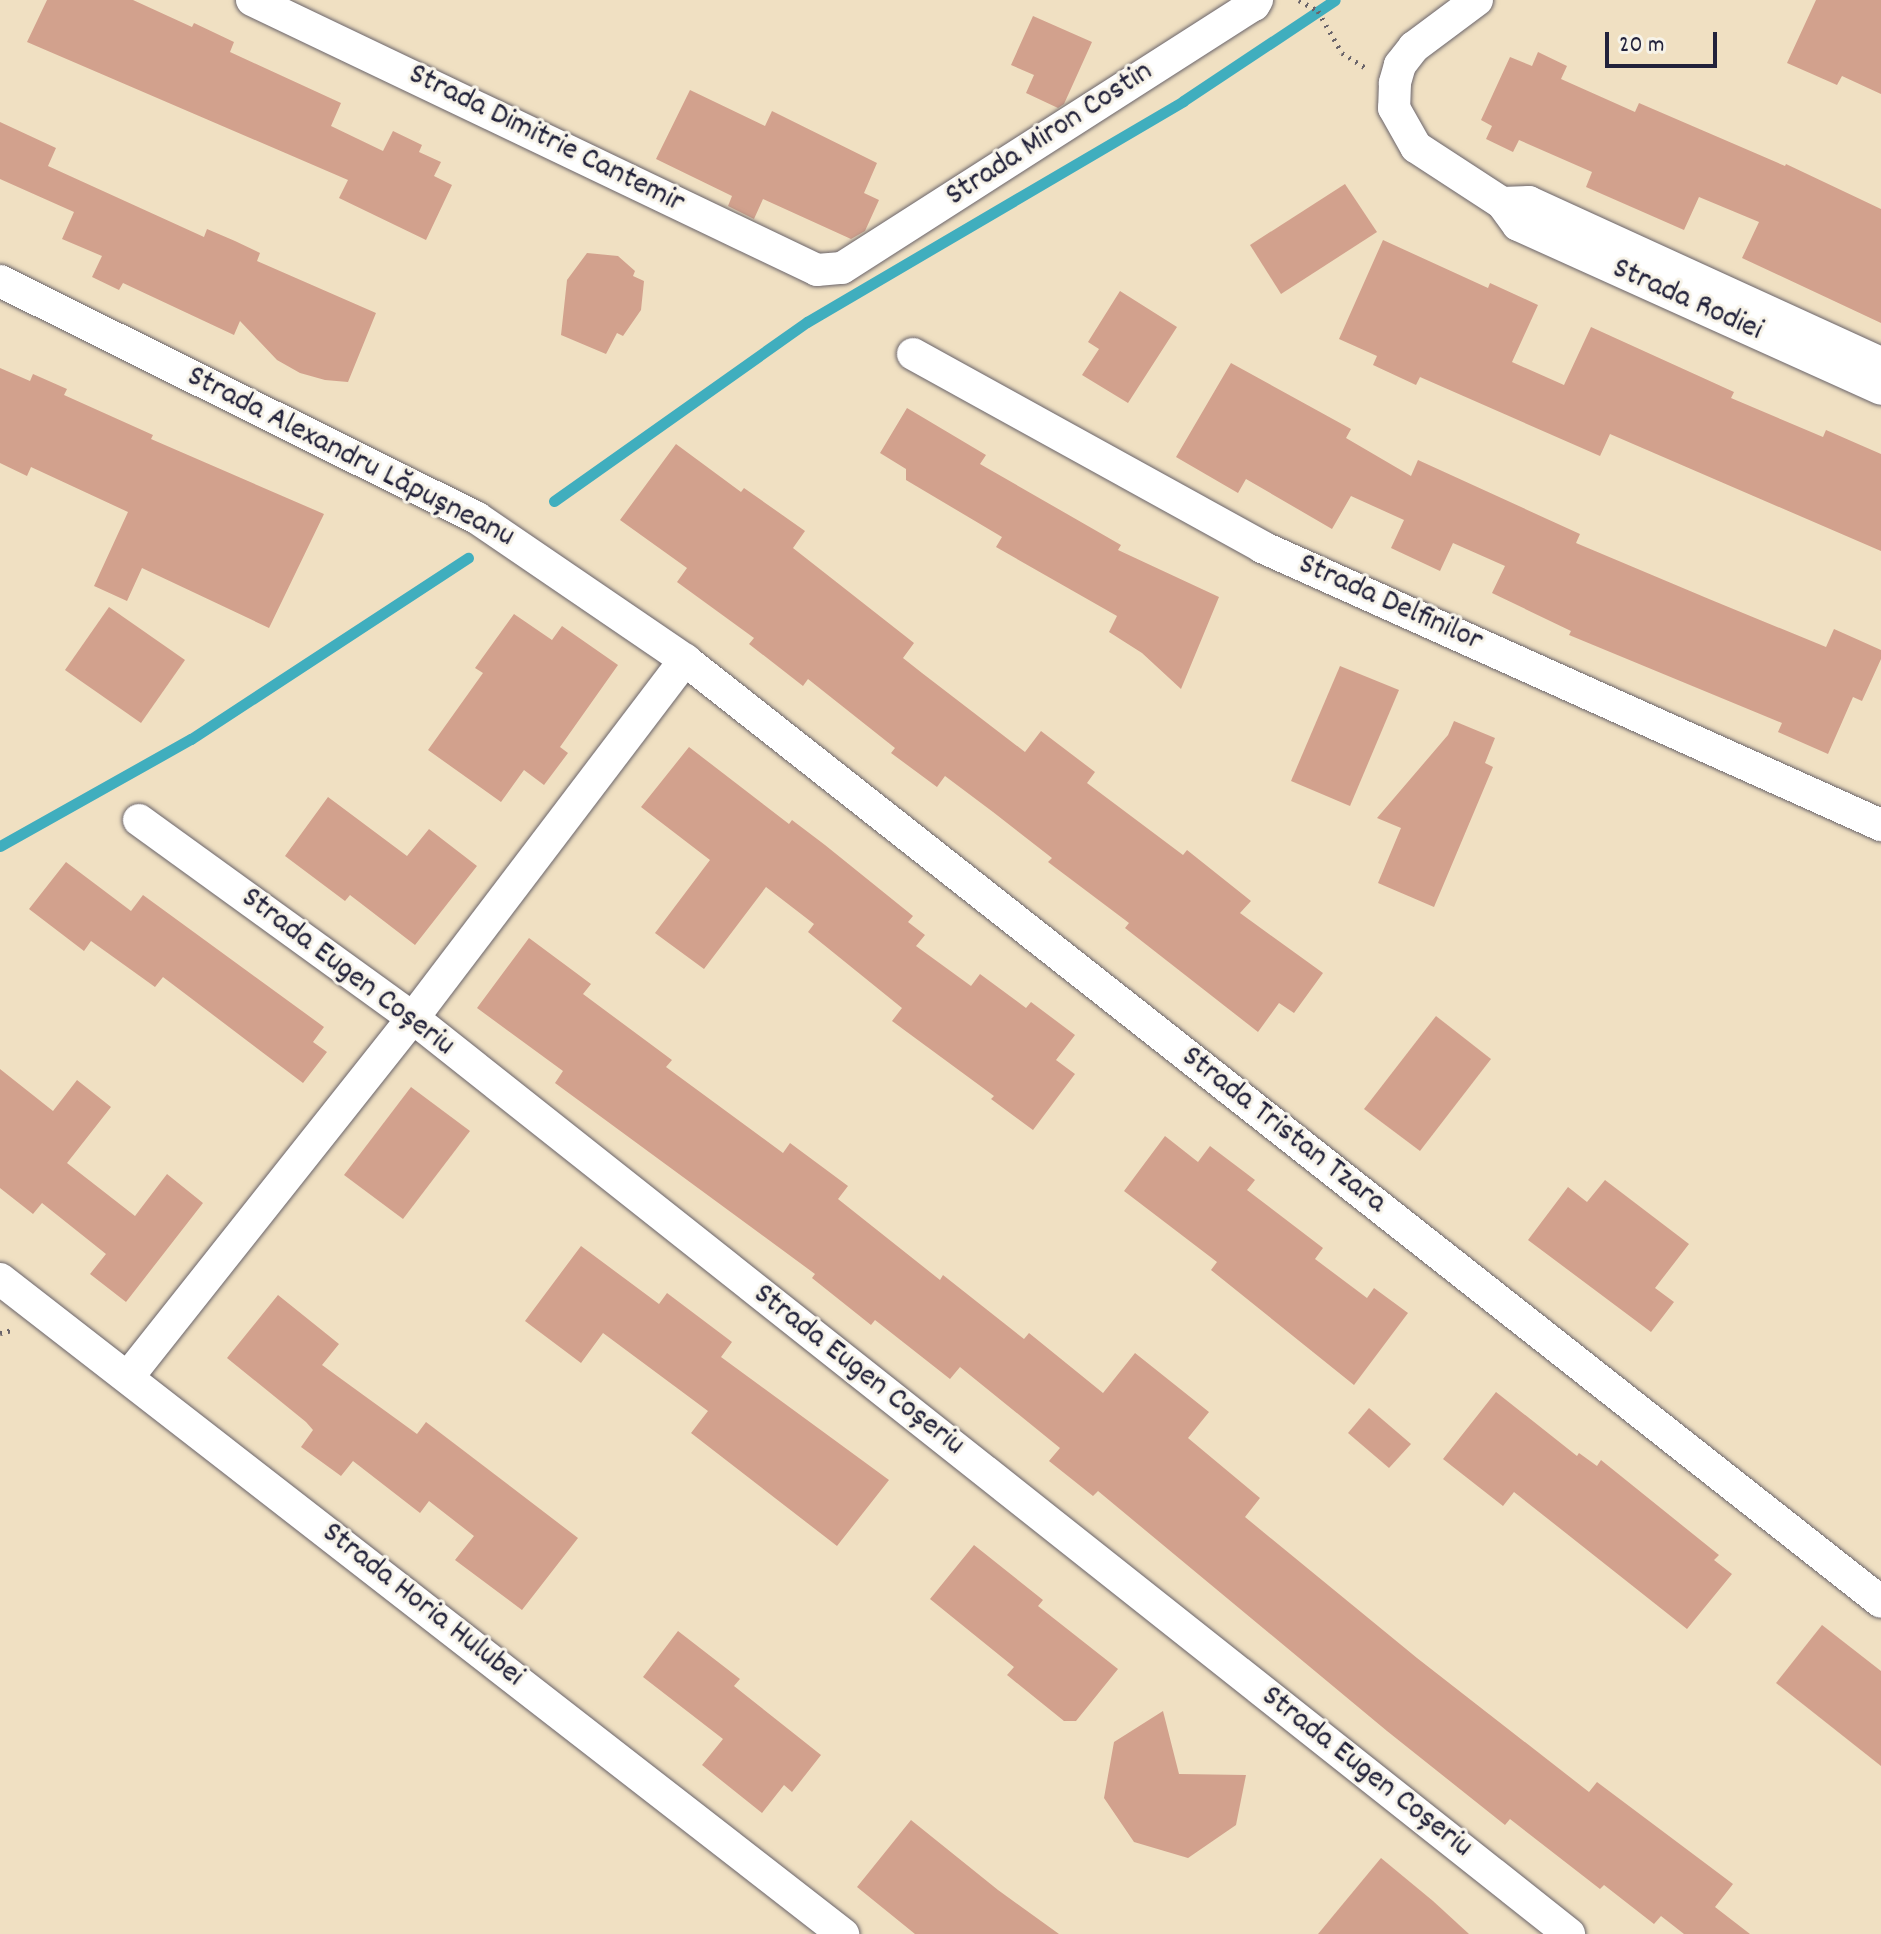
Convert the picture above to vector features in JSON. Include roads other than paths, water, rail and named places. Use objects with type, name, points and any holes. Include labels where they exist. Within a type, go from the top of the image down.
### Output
[{"type":"street","name":"Strada Dimitrie Cantemir","points":[[252,0],[817,270],[842,268]]},
{"type":"street","name":"Strada Miron Costin","points":[[842,268],[1254,5],[1257,0]]},
{"type":"street","name":"Strada Rodiei","points":[[1477,0],[1414,47],[1400,65],[1381,76],[1394,108],[1416,147],[1502,203],[1518,225],[1881,389]]},
{"type":"street","name":"Strada Rodiei","points":[[1502,203],[1529,202],[1881,363]]},
{"type":"street","name":"Strada Alexandru Lăpușneanu","points":[[0,281],[477,518],[685,660]]},
{"type":"street","name":"Strada Delfinilor","points":[[913,354],[1262,547],[1881,825]]},
{"type":"street","points":[[128,1377],[413,1018],[685,660]]},
{"type":"street","name":"Strada Tristan Tzara","points":[[685,660],[1881,1602]]},
{"type":"street","name":"Strada Eugen Coșeriu","points":[[139,820],[413,1018],[1569,1934]]},
{"type":"street","name":"Strada Horia Hulubei","points":[[0,1279],[843,1934]]},
{"type":"waterway","points":[[554,501],[807,322],[1183,101],[1335,0]]},
{"type":"waterway","points":[[0,846],[191,739],[468,558]]}]
